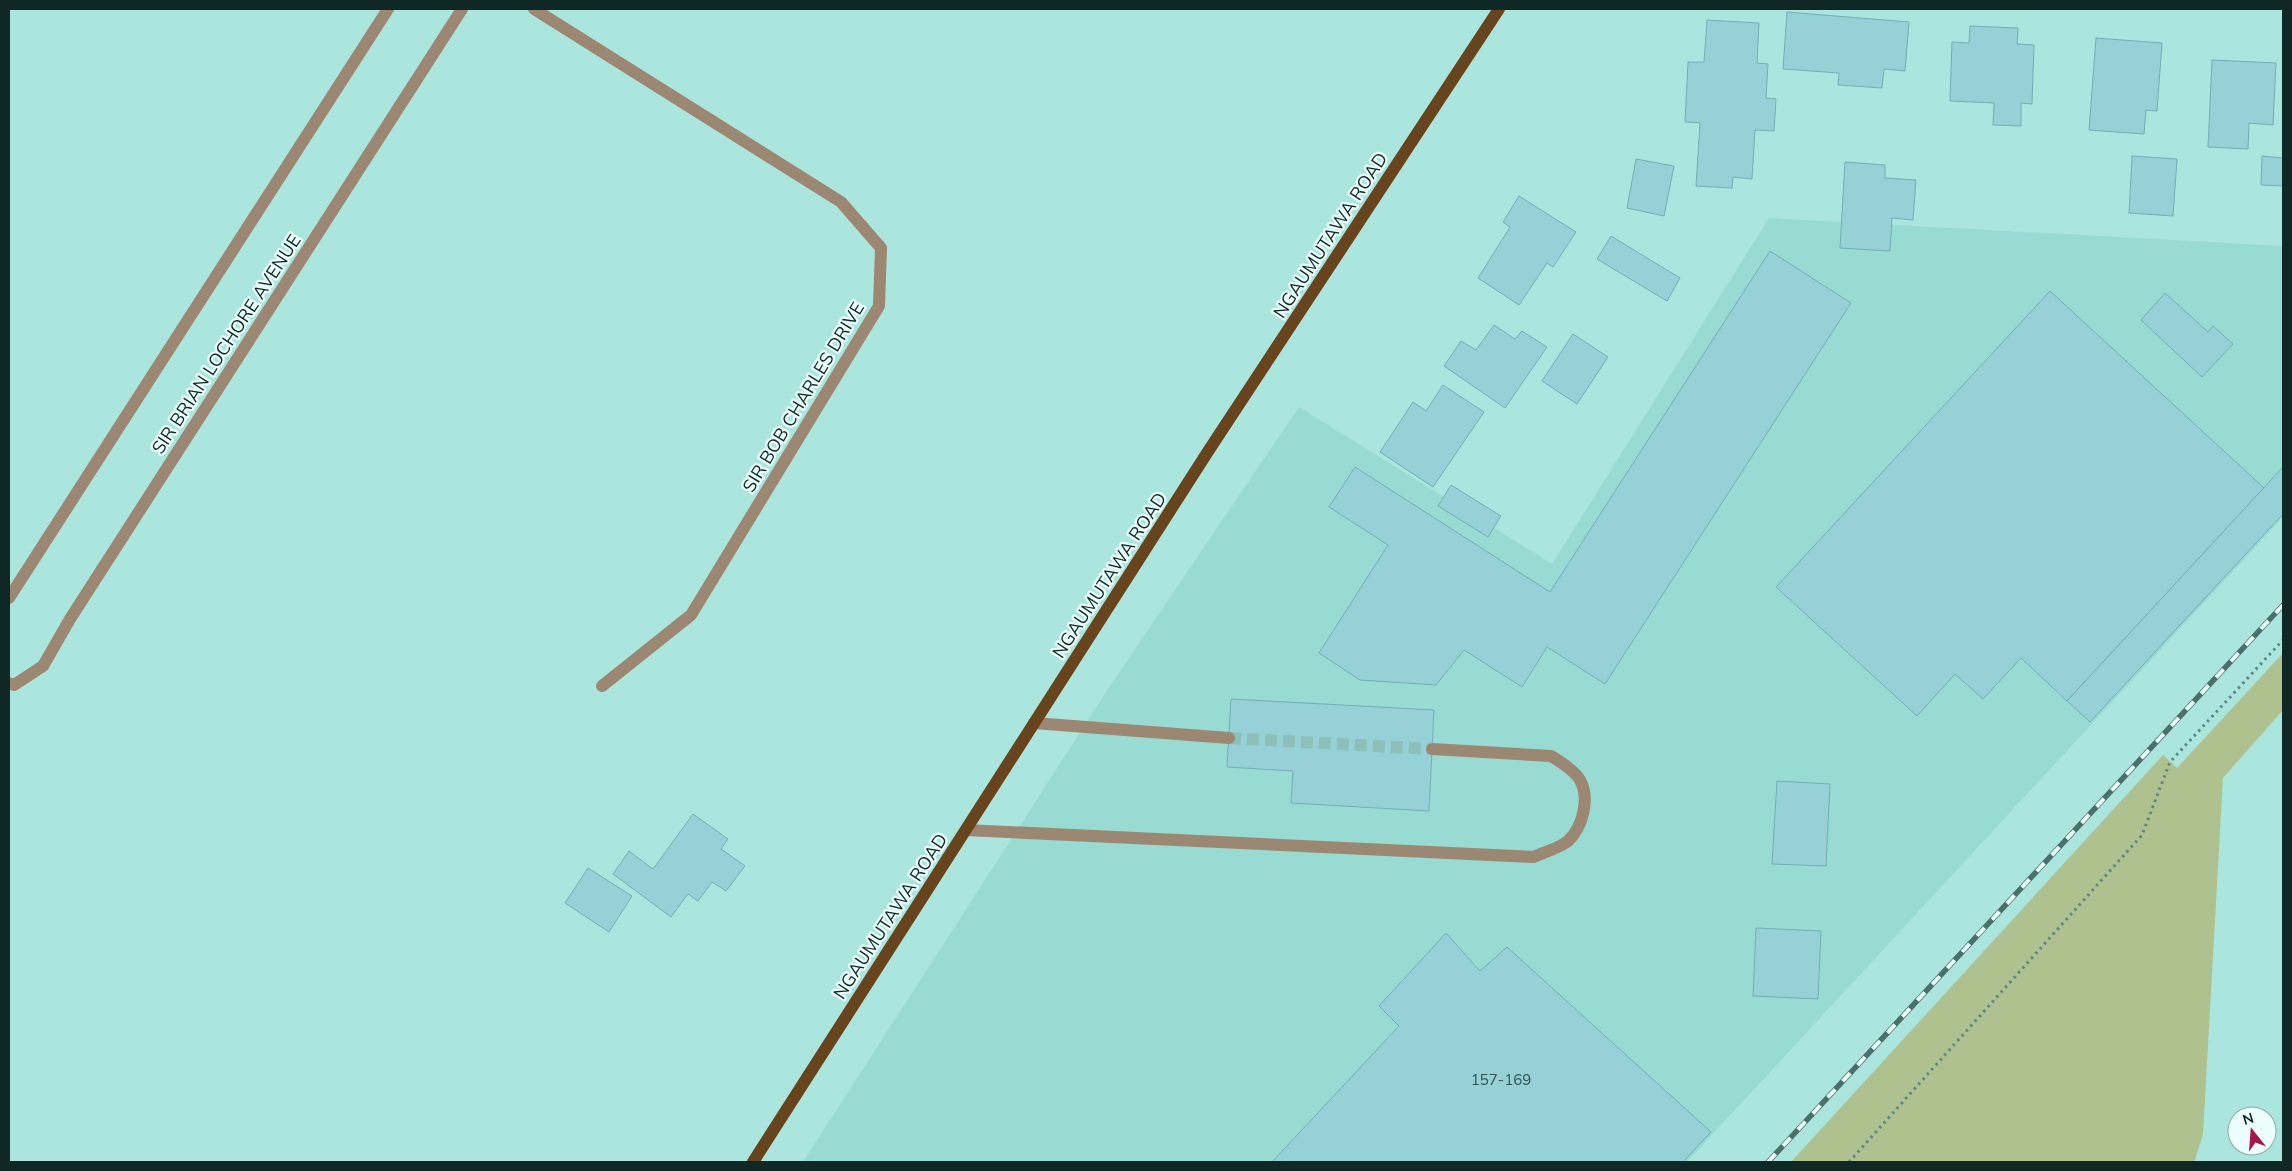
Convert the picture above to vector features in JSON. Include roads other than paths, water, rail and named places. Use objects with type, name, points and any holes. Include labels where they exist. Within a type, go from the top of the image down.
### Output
[{"type":"main road","name":"NGAUMUTAWA ROAD","points":[[753,1162],[1207,453],[1499,9]]},
{"type":"street","points":[[9,598],[388,9]]},
{"type":"street","name":"SIR BRIAN LOCHORE AVENUE","points":[[9,683],[14,684],[42,666],[70,619],[462,9]]},
{"type":"street","name":"SIR BOB CHARLES DRIVE","points":[[534,9],[841,202],[880,248],[879,306],[691,616],[602,686]]},
{"type":"street","points":[[1034,723],[1229,738]]},
{"type":"street","points":[[966,830],[1534,857],[1568,842],[1577,830],[1586,809],[1580,781],[1562,763],[1551,756],[1432,748]]},
{"type":"tunnel","points":[[1229,738],[1432,749]]},
{"type":"railway","points":[[1768,1162],[2283,605]]}]
